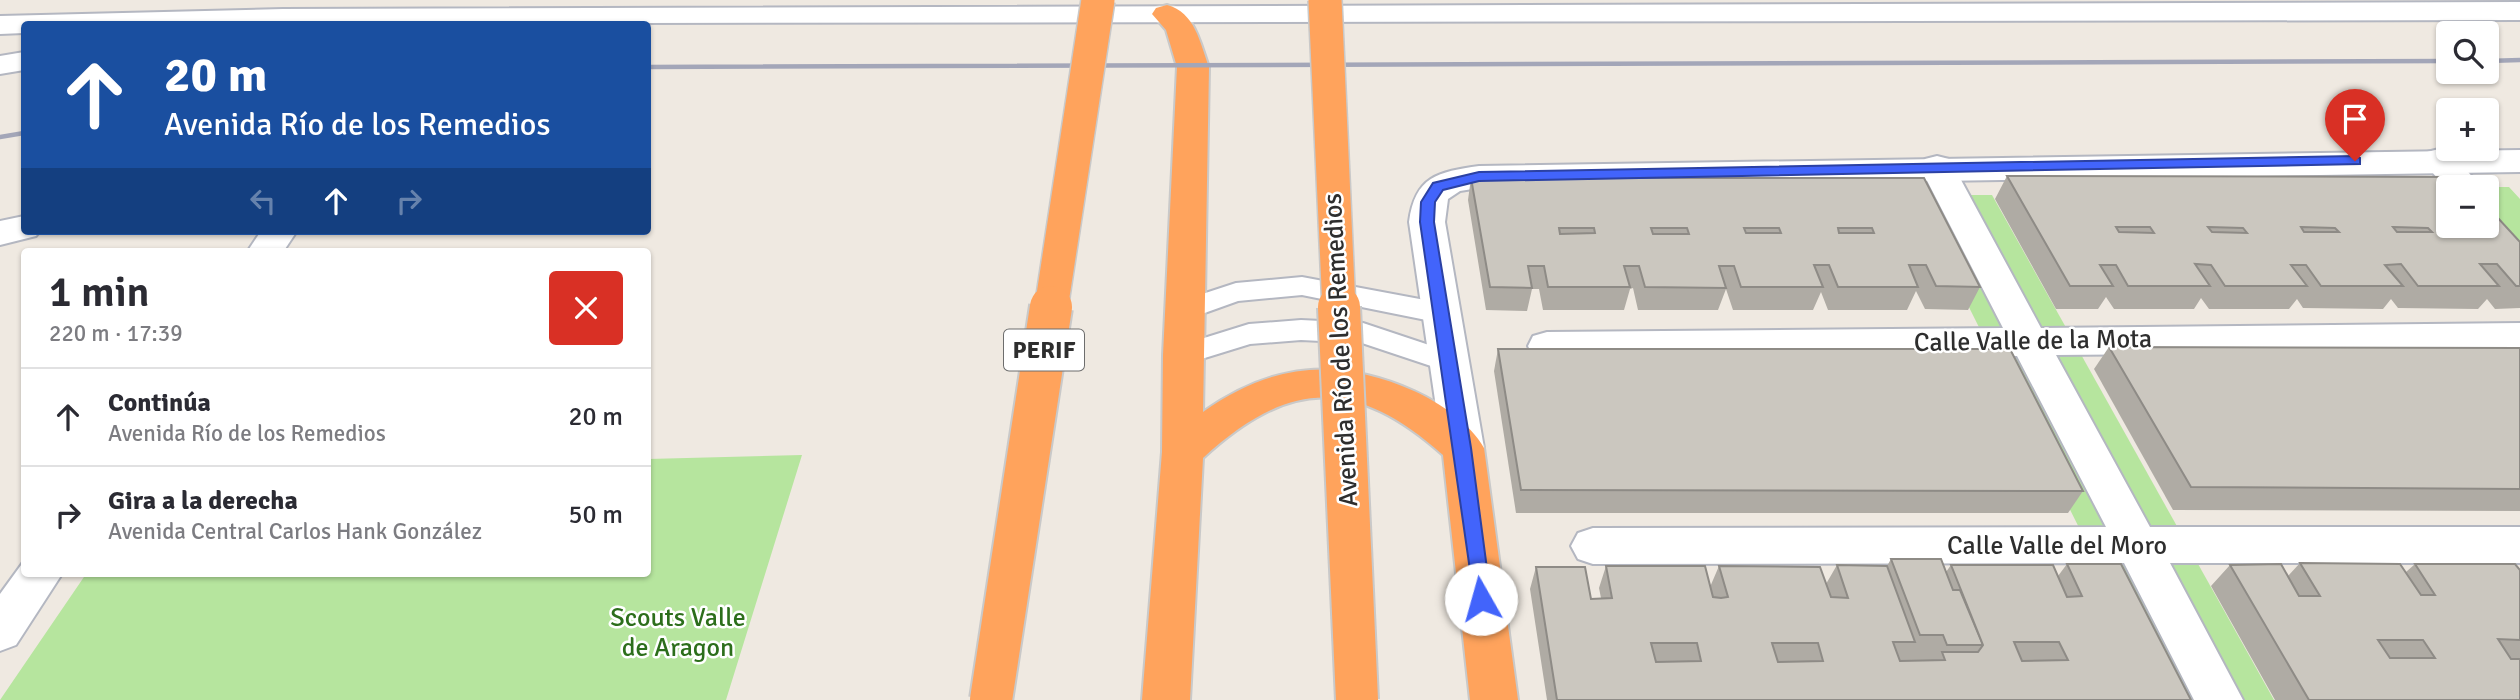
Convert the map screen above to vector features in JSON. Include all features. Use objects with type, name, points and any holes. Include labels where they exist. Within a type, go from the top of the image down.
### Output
[{"type":"highway","name":"PERIF","points":[[991,700],[1098,0]]},
{"type":"highway","name":"Avenida Río de los Remedios","points":[[1325,0],[1357,700]]},
{"type":"highway","points":[[1166,700],[1183,452],[1182,355],[1193,67],[1180,28],[1167,14]]},
{"type":"highway","points":[[1183,452],[1208,427],[1242,403],[1280,389],[1325,380],[1367,386],[1415,409],[1463,448],[1494,700]]},
{"type":"street","points":[[497,21],[1167,14],[2520,11]]},
{"type":"street","points":[[264,21],[283,18]]},
{"type":"street","points":[[162,21],[283,18],[380,21]]},
{"type":"street","points":[[0,25],[21,24]]},
{"type":"street","points":[[0,65],[21,62]]},
{"type":"street","points":[[1463,448],[1427,222],[1428,202],[1438,186],[1479,177],[2436,160]]},
{"type":"street","points":[[2499,160],[2520,160]]},
{"type":"street","points":[[2440,161],[2453,175]]},
{"type":"street","points":[[1937,167],[2219,700]]},
{"type":"street","points":[[0,233],[21,229]]},
{"type":"street","name":"Calle Valle de la Mota","points":[[1547,346],[2520,337]]},
{"type":"street","name":"Calle Valle del Moro","points":[[1593,546],[2520,545]]},
{"type":"street","points":[[0,631],[38,577]]},
{"type":"lane","points":[[1185,310],[1236,292],[1302,286],[1441,313]]},
{"type":"lane","points":[[1182,355],[1249,334],[1301,330],[1363,334],[1449,362]]},
{"type":"green space","points":[[2499,187],[2509,187],[2520,199],[2520,286],[2494,238],[2499,238]]},
{"type":"green space","points":[[1913,195],[1992,195],[2274,700],[2165,700]]},
{"type":"green space","name":"Scouts Valle de Aragon","points":[[802,455],[726,700],[0,700],[84,577],[651,577],[651,459]]},
{"type":"building","points":[[2007,176],[2436,177],[2436,238],[2499,238],[2499,219],[2520,242],[2520,286],[2516,286],[2497,264],[2480,264],[2499,286],[2418,286],[2401,264],[2385,265],[2403,286],[2321,286],[2306,265],[2291,265],[2307,286],[2225,286],[2211,265],[2195,264],[2210,286],[2128,286],[2116,265],[2100,265],[2113,286],[2070,286]],"holes":[[[2116,227],[2150,227],[2154,233],[2119,232]],[[2208,227],[2243,228],[2247,233],[2212,232]],[[2301,227],[2335,228],[2339,232],[2304,232]],[[2393,227],[2428,228],[2432,232],[2397,232]]]},
{"type":"building","points":[[1471,178],[1924,178],[1980,287],[1936,286],[1926,265],[1909,265],[1918,287],[1838,287],[1829,265],[1814,265],[1823,287],[1741,287],[1734,266],[1719,266],[1726,288],[1645,287],[1639,266],[1624,266],[1630,287],[1548,287],[1544,266],[1528,266],[1532,288],[1490,287]],"holes":[[[1559,228],[1594,228],[1595,233],[1560,234]],[[1651,228],[1687,228],[1689,234],[1653,234]],[[1744,228],[1779,228],[1781,233],[1746,233]],[[1838,228],[1872,228],[1874,233],[1839,233]]]},
{"type":"building","points":[[2109,347],[2520,348],[2520,489],[2191,487]]},
{"type":"building","points":[[1498,349],[2010,349],[2083,491],[1521,490]]},
{"type":"building","points":[[1891,559],[1941,559],[1953,590],[1960,590],[1983,645],[1947,645],[1943,635],[1920,635]]},
{"type":"building","points":[[2300,563],[2400,564],[2421,595],[2435,595],[2415,564],[2515,564],[2520,570],[2520,640],[2498,639],[2511,659],[2520,659],[2520,700],[2309,700],[2230,565],[2281,564],[2299,596],[2320,596]],"holes":[[[2378,640],[2423,640],[2435,658],[2390,658]]]},
{"type":"building","points":[[2067,564],[2121,564],[2191,700],[1557,700],[1536,567],[1585,567],[1591,599],[1612,598],[1606,566],[1705,566],[1713,597],[1721,598],[1728,597],[1719,566],[1820,567],[1831,597],[1848,598],[1837,565],[1887,566],[1915,642],[1893,642],[1900,661],[1945,660],[1942,652],[1978,652],[1983,645],[1951,565],[2053,565],[2067,597],[2082,596]],"holes":[[[2014,642],[2059,642],[2068,660],[2022,661]],[[1651,643],[1697,643],[1701,661],[1656,662]],[[1772,643],[1818,643],[1823,661],[1778,662]]]},
{"type":"railway","points":[[2499,61],[2520,60]]},
{"type":"railway","points":[[651,67],[2436,61]]},
{"type":"railway","points":[[0,137],[21,134]]},
{"type":"route","points":[[1481,599],[1463,448],[1427,222],[1428,202],[1438,186],[1455,180],[1479,177],[2355,161]]}]
